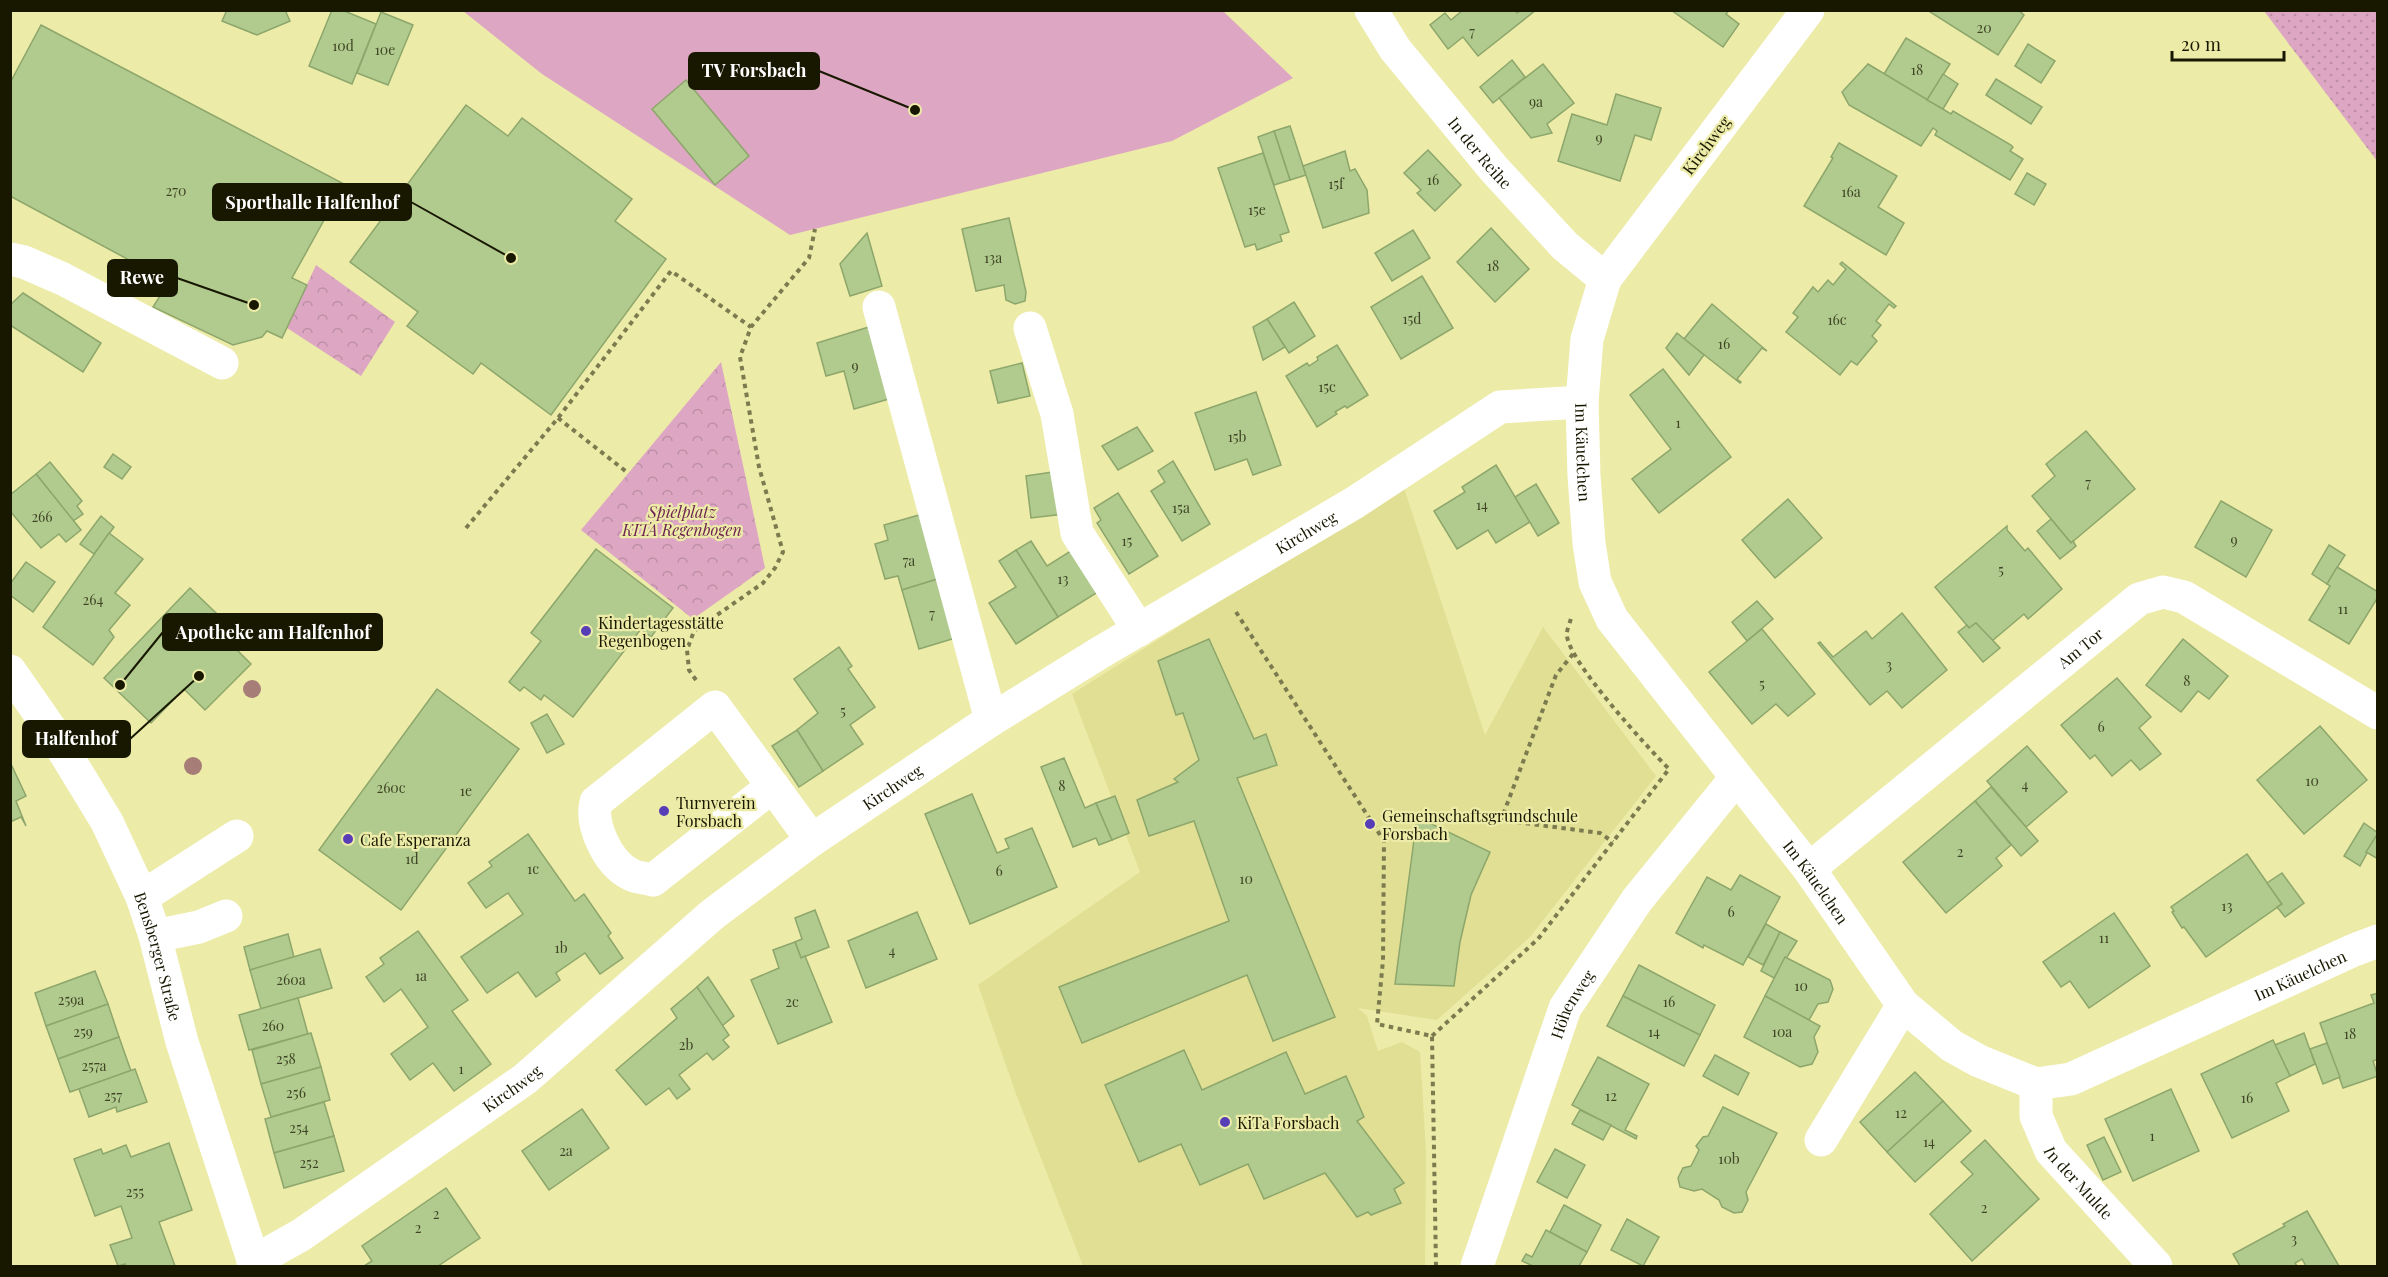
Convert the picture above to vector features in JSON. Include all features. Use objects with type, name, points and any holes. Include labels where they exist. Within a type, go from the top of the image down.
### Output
[{"type":"street","name":"In der Reihe","points":[[1371,10],[1395,49],[1494,169],[1565,246],[1605,279]]},
{"type":"street","name":"Kirchweg","points":[[1605,279],[1808,10]]},
{"type":"street","points":[[10,259],[24,262],[63,279],[222,363]]},
{"type":"street","name":"Im Käuelchen","points":[[1605,279],[1587,339],[1582,402],[1584,476],[1595,582],[1612,619],[1809,869],[1903,1005],[1952,1046],[1979,1061],[2036,1084],[2071,1079],[2378,941]]},
{"type":"street","points":[[879,308],[991,720]]},
{"type":"street","points":[[1030,328],[1057,414],[1077,533],[1139,630]]},
{"type":"street","name":"Kirchweg","points":[[254,1264],[310,1228],[525,1079],[713,914],[812,840],[991,720],[1354,503],[1500,407],[1582,402]]},
{"type":"street","name":"Am Tor","points":[[1809,869],[2139,599],[2163,592],[2184,597],[2378,713]]},
{"type":"street","name":"Bensberger Straße","points":[[10,671],[51,730],[107,822],[142,897],[155,936],[182,1042],[254,1264]]},
{"type":"street","points":[[773,786],[653,880],[630,874],[614,860],[595,828],[596,802],[715,707],[773,786],[812,840]]},
{"type":"street","name":"Höhenweg","points":[[1477,1266],[1565,1008],[1637,900],[1736,778]]},
{"type":"street","points":[[142,897],[237,837]]},
{"type":"street","points":[[155,936],[199,927],[226,916]]},
{"type":"street","points":[[1821,1140],[1903,1005]]},
{"type":"street","name":"In der Mulde","points":[[2036,1084],[2036,1116],[2050,1151],[2156,1266]]},
{"type":"path","points":[[715,707],[689,670],[687,650],[694,632],[763,583],[775,568],[783,552],[759,467],[740,357],[751,327],[809,258],[815,229]]},
{"type":"path","points":[[466,528],[558,418],[670,271],[751,327]]},
{"type":"path","points":[[558,418],[628,473]]},
{"type":"path","points":[[1436,1266],[1432,1036],[1538,939],[1669,769],[1631,730],[1573,654],[1567,635],[1578,595],[1595,582]]},
{"type":"path","points":[[1218,584],[1384,841],[1383,960],[1377,1024],[1432,1036]]},
{"type":"path","points":[[1573,654],[1556,675],[1501,820],[1600,833],[1613,842]]},
{"type":"shaded area","name":"Gemeinschaftsgrundschule Forsbach","points":[[1403,485],[1485,735],[1543,627],[1656,776],[1530,937],[1437,1020],[1358,1008],[1367,1016],[1378,1051],[1402,1042],[1420,1052],[1426,1151],[1425,1266],[1083,1266],[1016,1094],[978,985],[1140,872],[1072,694]]},
{"type":"green space","points":[[463,11],[1223,11],[1293,78],[1172,141],[790,235],[542,74]]},
{"type":"green space","points":[[2264,11],[2377,11],[2377,161]]},
{"type":"green space","points":[[316,265],[395,322],[361,376],[287,328]]},
{"type":"green space","name":"Spielplatz KITA Regenbogen","points":[[721,362],[765,568],[693,619],[581,530]]},
{"type":"building","points":[[227,10],[285,10],[290,21],[257,35],[222,21]]},
{"type":"building","points":[[332,10],[342,10],[376,24],[352,84],[309,66]]},
{"type":"building","points":[[1463,10],[1515,10],[1517,13],[1521,10],[1536,10],[1478,56],[1463,37],[1448,49],[1430,25],[1445,13],[1451,20]]},
{"type":"building","points":[[1671,10],[1729,10],[1726,14],[1739,24],[1723,47]]},
{"type":"building","points":[[1927,10],[2018,10],[2024,15],[1998,55]]},
{"type":"building","points":[[381,12],[413,25],[388,85],[357,73]]},
{"type":"building","points":[[41,25],[344,184],[292,278],[307,285],[282,338],[267,331],[262,337],[233,345],[153,307],[160,296],[124,274],[131,261],[10,196],[10,83]]},
{"type":"building","points":[[1906,38],[1950,64],[1927,100],[1884,74]]},
{"type":"building","points":[[2028,44],[2055,61],[2041,83],[2015,66]]},
{"type":"building","points":[[1512,60],[1525,77],[1493,103],[1480,87]]},
{"type":"building","points":[[1543,64],[1574,103],[1547,124],[1552,133],[1531,138],[1499,98]]},
{"type":"building","points":[[1868,64],[1951,114],[1953,111],[2011,145],[2013,147],[2010,151],[2023,159],[2010,180],[1935,135],[1937,131],[1933,128],[1921,146],[1849,105],[1842,92]]},
{"type":"building","points":[[1943,74],[1958,84],[1943,109],[1927,100]]},
{"type":"building","points":[[1996,79],[2042,107],[2031,124],[1986,95]]},
{"type":"building","points":[[686,80],[749,156],[715,185],[652,109]]},
{"type":"building","points":[[1616,94],[1661,108],[1651,140],[1635,135],[1620,181],[1558,161],[1572,114],[1607,125]]},
{"type":"building","points":[[466,105],[508,136],[522,118],[632,199],[615,221],[666,259],[551,415],[481,363],[473,374],[407,326],[418,312],[350,262]]},
{"type":"building","points":[[1290,126],[1306,175],[1290,180],[1274,131]]},
{"type":"building","points":[[1274,131],[1290,180],[1274,185],[1258,137]]},
{"type":"building","points":[[1839,143],[1897,176],[1878,207],[1904,223],[1886,255],[1804,206],[1833,158],[1831,157]]},
{"type":"building","points":[[1428,150],[1461,185],[1435,211],[1417,193],[1421,190],[1404,173]]},
{"type":"building","points":[[1345,151],[1350,171],[1355,169],[1367,190],[1369,213],[1323,228],[1303,166]]},
{"type":"building","points":[[1263,153],[1289,232],[1280,235],[1282,241],[1257,250],[1255,244],[1245,247],[1218,168]]},
{"type":"building","points":[[2027,173],[2046,184],[2034,205],[2015,194]]},
{"type":"building","points":[[1009,218],[1026,292],[1025,301],[1015,304],[1006,300],[1004,285],[976,291],[962,229]]},
{"type":"building","points":[[1491,228],[1529,269],[1495,302],[1457,262]]},
{"type":"building","points":[[1413,230],[1430,258],[1392,281],[1375,253]]},
{"type":"building","points":[[867,233],[882,286],[850,296],[840,264]]},
{"type":"building","points":[[1842,262],[1896,306],[1894,308],[1889,304],[1876,321],[1881,325],[1872,336],[1877,341],[1857,365],[1851,361],[1840,375],[1786,332],[1798,317],[1793,313],[1813,287],[1818,292],[1828,280],[1833,285],[1846,269],[1840,264]]},
{"type":"building","points":[[1422,276],[1453,328],[1401,359],[1371,307]]},
{"type":"building","points":[[23,293],[101,343],[83,372],[10,325],[10,305]]},
{"type":"building","points":[[1294,302],[1315,336],[1289,353],[1267,319]]},
{"type":"building","points":[[1712,304],[1767,351],[1762,348],[1737,379],[1740,383],[1684,339]]},
{"type":"building","points":[[1267,319],[1285,347],[1263,360],[1253,327]]},
{"type":"building","points":[[872,326],[896,397],[854,409],[844,371],[826,376],[817,343]]},
{"type":"building","points":[[1677,333],[1704,355],[1689,375],[1666,348]]},
{"type":"building","points":[[1337,345],[1368,395],[1347,408],[1345,406],[1335,412],[1337,414],[1317,427],[1286,376],[1307,363],[1309,366],[1318,360],[1317,357]]},
{"type":"building","points":[[1022,363],[1030,396],[998,403],[990,371]]},
{"type":"building","points":[[1663,369],[1731,457],[1659,513],[1632,479],[1671,449],[1630,395]]},
{"type":"building","points":[[1256,392],[1281,465],[1253,475],[1247,459],[1215,470],[1195,413]]},
{"type":"building","points":[[1137,427],[1153,451],[1118,470],[1102,446]]},
{"type":"building","points":[[2086,431],[2135,489],[2071,543],[2032,496],[2055,476],[2046,464]]},
{"type":"building","points":[[113,454],[131,467],[122,479],[104,467]]},
{"type":"building","points":[[1173,461],[1210,524],[1182,541],[1151,491],[1165,482],[1158,471]]},
{"type":"building","points":[[50,462],[82,501],[77,506],[83,514],[73,521],[36,474]]},
{"type":"building","points":[[1496,465],[1530,522],[1496,543],[1488,530],[1457,549],[1434,511],[1465,492],[1462,487]]},
{"type":"building","points":[[1059,471],[1064,514],[1031,518],[1026,476]]},
{"type":"building","points":[[36,474],[81,530],[66,542],[59,534],[41,548],[10,511],[10,495]]},
{"type":"building","points":[[1536,484],[1559,523],[1538,536],[1515,497]]},
{"type":"building","points":[[1118,493],[1158,556],[1129,574],[1097,523],[1101,520],[1094,508]]},
{"type":"building","points":[[1788,499],[1822,538],[1775,578],[1742,540]]},
{"type":"building","points":[[2221,501],[2272,530],[2246,577],[2195,547]]},
{"type":"building","points":[[926,513],[944,577],[902,590],[898,576],[885,579],[875,544],[888,540],[884,525]]},
{"type":"building","points":[[101,516],[114,527],[94,554],[80,544]]},
{"type":"building","points":[[2051,519],[2076,546],[2060,559],[2037,531]]},
{"type":"building","points":[[2007,526],[2007,530],[2025,551],[2028,548],[2062,589],[2028,619],[2024,614],[1992,641],[1976,623],[1969,628],[1935,587]]},
{"type":"building","points":[[109,533],[143,559],[115,593],[130,605],[109,630],[114,637],[93,665],[43,627]]},
{"type":"building","points":[[1031,541],[1047,566],[1074,549],[1101,590],[1058,617],[1016,550]]},
{"type":"building","points":[[2329,545],[2345,555],[2327,584],[2312,574]]},
{"type":"building","name":"Kindertagesstätte Regenbogen","points":[[596,549],[673,608],[651,637],[641,629],[573,717],[544,695],[541,700],[524,687],[520,691],[509,682],[541,641],[531,633]]},
{"type":"building","points":[[1016,550],[1058,617],[1016,644],[989,603],[1016,587],[999,561]]},
{"type":"building","points":[[26,562],[55,582],[33,612],[10,595],[10,584]]},
{"type":"building","points":[[2337,567],[2378,592],[2378,597],[2349,644],[2309,620],[2330,586],[2327,584]]},
{"type":"building","points":[[944,577],[962,636],[919,649],[902,590]]},
{"type":"building","points":[[190,588],[237,633],[229,642],[251,664],[205,710],[184,689],[151,723],[104,678]]},
{"type":"building","points":[[1757,601],[1773,619],[1747,641],[1732,622]]},
{"type":"building","points":[[1902,613],[1947,670],[1902,708],[1887,691],[1870,705],[1818,643],[1820,642],[1833,657],[1866,631],[1872,639]]},
{"type":"building","points":[[1976,623],[2000,648],[1983,662],[1958,632],[1967,625],[1969,628]]},
{"type":"building","points":[[1762,629],[1815,694],[1788,716],[1776,704],[1752,724],[1709,672]]},
{"type":"building","points":[[1209,639],[1254,739],[1266,734],[1277,765],[1237,778],[1335,1017],[1273,1041],[1247,975],[1082,1043],[1059,987],[1229,921],[1194,821],[1149,836],[1137,800],[1178,782],[1174,779],[1199,760],[1183,713],[1176,715],[1158,661]]},
{"type":"building","points":[[2183,639],[2228,676],[2209,699],[2198,691],[2181,712],[2146,685]]},
{"type":"building","points":[[839,647],[852,666],[848,669],[875,707],[850,725],[863,744],[823,771],[797,730],[818,713],[794,679]]},
{"type":"building","points":[[2117,678],[2151,717],[2139,728],[2161,754],[2140,770],[2131,760],[2112,776],[2095,755],[2090,759],[2061,725]]},
{"type":"building","points":[[437,689],[519,749],[401,910],[319,850]]},
{"type":"building","points":[[547,714],[564,744],[547,753],[531,723]]},
{"type":"building","points":[[2320,726],[2367,780],[2304,834],[2257,780]]},
{"type":"building","points":[[797,730],[823,771],[799,787],[772,746]]},
{"type":"building","points":[[2027,746],[2067,792],[2026,827],[1987,781]]},
{"type":"building","points":[[1064,758],[1085,808],[1096,803],[1112,840],[1099,845],[1096,838],[1073,847],[1041,767]]},
{"type":"building","points":[[10,762],[26,796],[16,801],[26,826],[21,817],[10,822]]},
{"type":"building","points":[[1991,787],[2038,841],[2021,856],[1975,801]]},
{"type":"building","points":[[972,794],[997,853],[1009,848],[1005,839],[1032,828],[1057,887],[970,924],[925,814]]},
{"type":"building","points":[[1115,796],[1129,833],[1112,840],[1096,803]]},
{"type":"building","points":[[1975,801],[2011,845],[1996,858],[2002,866],[1946,913],[1903,862]]},
{"type":"building","points":[[1417,817],[1490,852],[1471,895],[1460,942],[1454,986],[1395,984]]},
{"type":"building","points":[[2364,823],[2378,833],[2360,866],[2344,856]]},
{"type":"building","points":[[2378,833],[2378,859],[2366,852]]},
{"type":"building","points":[[528,834],[575,901],[584,894],[611,933],[608,936],[623,958],[600,974],[585,953],[556,973],[560,980],[536,997],[518,972],[487,993],[461,957],[523,914],[508,893],[486,908],[468,883],[492,866],[489,862]]},
{"type":"building","points":[[2247,854],[2282,904],[2206,957],[2184,927],[2182,928],[2171,907]]},
{"type":"building","points":[[2282,873],[2304,903],[2285,917],[2277,907],[2282,904],[2267,883]]},
{"type":"building","points":[[1740,875],[1780,897],[1743,965],[1704,945],[1703,948],[1676,933],[1707,877],[1731,890]]},
{"type":"building","points":[[815,910],[829,947],[801,958],[795,942],[802,939],[795,918]]},
{"type":"building","points":[[917,912],[937,959],[866,988],[848,941]]},
{"type":"building","points":[[2114,913],[2150,966],[2089,1008],[2070,981],[2061,987],[2043,962]]},
{"type":"building","points":[[1766,924],[1780,932],[1763,965],[1748,957]]},
{"type":"building","points":[[418,931],[468,1000],[452,1011],[491,1064],[454,1091],[433,1063],[410,1080],[391,1054],[428,1027],[401,989],[384,1002],[366,977],[384,964],[380,958]]},
{"type":"building","points":[[1780,932],[1797,941],[1774,978],[1761,971]]},
{"type":"building","points":[[288,934],[294,957],[250,970],[244,947]]},
{"type":"building","points":[[795,942],[801,958],[805,956],[832,1022],[778,1044],[751,980],[779,968],[773,950]]},
{"type":"building","points":[[320,949],[332,988],[261,1009],[250,970]]},
{"type":"building","points":[[1785,957],[1830,980],[1833,989],[1828,1002],[1818,1004],[1809,1020],[1765,996]]},
{"type":"building","points":[[1639,965],[1715,1005],[1700,1035],[1623,996]]},
{"type":"building","points":[[95,971],[108,1004],[46,1026],[35,993]]},
{"type":"building","points":[[708,977],[734,1016],[722,1026],[697,987]]},
{"type":"building","points":[[697,987],[729,1035],[723,1040],[729,1047],[713,1060],[707,1053],[679,1075],[690,1089],[677,1099],[669,1088],[646,1105],[616,1070],[677,1018],[671,1009]]},
{"type":"building","points":[[2378,993],[2378,1059],[2373,1061],[2378,1076],[2343,1088],[2320,1023],[2374,1003],[2371,995]]},
{"type":"building","points":[[1623,996],[1700,1035],[1684,1066],[1607,1026]]},
{"type":"building","points":[[1765,996],[1820,1026],[1814,1037],[1818,1052],[1812,1064],[1800,1067],[1744,1037]]},
{"type":"building","points":[[298,998],[308,1034],[249,1050],[239,1015]]},
{"type":"building","points":[[108,1004],[119,1037],[58,1059],[46,1026]]},
{"type":"building","points":[[311,1033],[321,1067],[261,1084],[252,1050]]},
{"type":"building","points":[[2304,1033],[2315,1064],[2290,1076],[2275,1045]]},
{"type":"building","points":[[119,1037],[131,1071],[70,1092],[58,1059]]},
{"type":"building","points":[[2273,1040],[2290,1076],[2276,1083],[2289,1111],[2232,1138],[2201,1074]]},
{"type":"building","points":[[2327,1043],[2340,1077],[2323,1084],[2310,1049]]},
{"type":"building","points":[[1184,1050],[1202,1090],[1286,1052],[1305,1094],[1346,1076],[1364,1117],[1357,1121],[1404,1183],[1394,1189],[1401,1203],[1371,1215],[1368,1212],[1357,1217],[1325,1173],[1264,1199],[1248,1164],[1200,1185],[1181,1144],[1139,1162],[1105,1085]]},
{"type":"building","points":[[1715,1055],[1749,1073],[1738,1095],[1703,1076]]},
{"type":"building","points":[[1598,1057],[1649,1084],[1625,1130],[1637,1136],[1636,1139],[1572,1105]]},
{"type":"building","points":[[321,1067],[330,1100],[271,1117],[261,1084]]},
{"type":"building","points":[[135,1069],[147,1102],[117,1112],[116,1107],[89,1117],[79,1089]]},
{"type":"building","points":[[1915,1072],[1943,1101],[1887,1152],[1860,1122]]},
{"type":"building","points":[[2171,1089],[2199,1151],[2133,1181],[2105,1119]]},
{"type":"building","points":[[1943,1101],[1971,1131],[1915,1182],[1887,1152]]},
{"type":"building","points":[[324,1102],[334,1136],[274,1153],[265,1119]]},
{"type":"building","points":[[1723,1107],[1777,1133],[1746,1192],[1748,1200],[1742,1212],[1734,1213],[1722,1207],[1719,1200],[1702,1189],[1694,1191],[1680,1187],[1678,1178],[1683,1168],[1691,1166],[1699,1150],[1696,1146],[1703,1137],[1708,1136]]},
{"type":"building","points":[[582,1109],[609,1148],[549,1190],[522,1151]]},
{"type":"building","points":[[1580,1110],[1611,1125],[1603,1140],[1572,1124]]},
{"type":"building","points":[[334,1136],[344,1171],[284,1188],[274,1153]]},
{"type":"building","points":[[2104,1137],[2121,1172],[2103,1180],[2087,1145]]},
{"type":"building","points":[[1985,1140],[2039,1199],[1972,1261],[1930,1214],[1973,1174],[1961,1162]]},
{"type":"building","points":[[169,1143],[192,1210],[159,1222],[175,1266],[126,1266],[125,1264],[118,1266],[110,1245],[132,1238],[121,1206],[95,1216],[74,1159],[101,1149],[103,1154],[126,1145],[131,1157]]},
{"type":"building","points":[[1555,1149],[1585,1165],[1567,1198],[1537,1182]]},
{"type":"building","points":[[446,1188],[480,1238],[438,1266],[364,1266],[372,1261],[362,1246]]},
{"type":"building","points":[[1564,1205],[1601,1225],[1587,1252],[1550,1232]]},
{"type":"building","points":[[2307,1211],[2339,1266],[2306,1266],[2302,1259],[2295,1263],[2297,1266],[2240,1266],[2233,1254],[2285,1226],[2283,1224]]},
{"type":"building","points":[[1627,1219],[1659,1237],[1643,1266],[1611,1250]]},
{"type":"building","points":[[1546,1230],[1587,1252],[1579,1266],[1533,1266],[1522,1261],[1526,1254],[1532,1257]]},
{"type":"place","name":"TV Forsbach","points":[[915,110]]},
{"type":"place","name":"Sporthalle Halfenhof","points":[[511,258]]},
{"type":"place","name":"Rewe","points":[[254,305]]},
{"type":"place","name":"Kindertagesstätte Regenbogen","points":[[586,631]]},
{"type":"place","name":"Halfenhof","points":[[199,676]]},
{"type":"place","name":"Apotheke am Halfenhof","points":[[120,685]]},
{"type":"place","name":"Turnverein Forsbach","points":[[664,811]]},
{"type":"place","name":"Gemeinschaftsgrundschule Forsbach","points":[[1370,824]]},
{"type":"place","name":"Cafe Esperanza","points":[[348,839]]},
{"type":"place","name":"KiTa Forsbach","points":[[1225,1122]]}]
